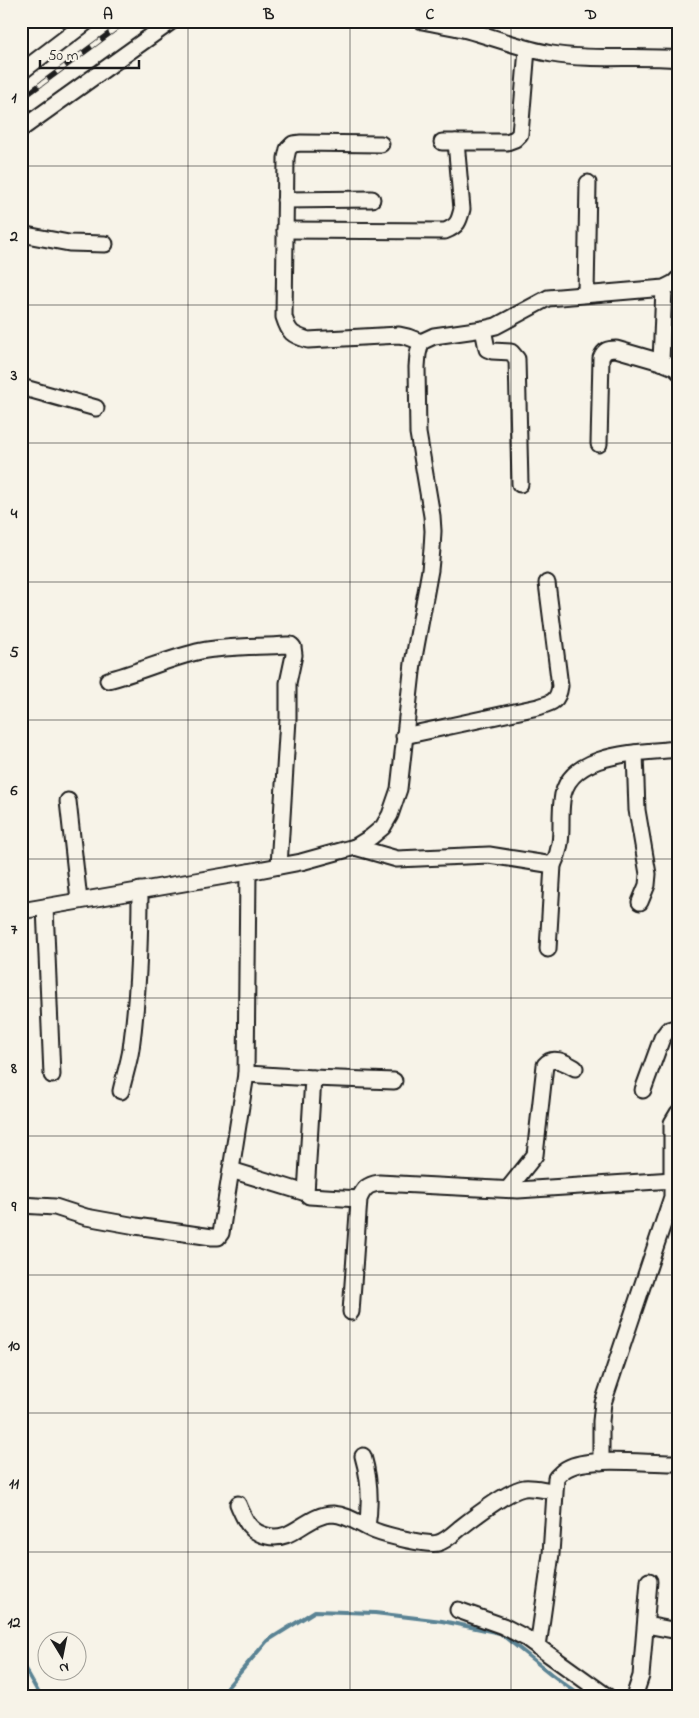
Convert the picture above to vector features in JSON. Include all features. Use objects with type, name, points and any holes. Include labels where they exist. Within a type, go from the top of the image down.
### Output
[{"type":"street","points":[[21,72],[88,21]]},
{"type":"street","points":[[21,129],[172,21]]},
{"type":"street","points":[[422,21],[466,30],[527,49],[573,56],[678,59]]},
{"type":"street","points":[[285,230],[446,230],[454,228],[459,220],[462,209],[449,142],[507,142],[515,139],[520,134],[527,49]]},
{"type":"street","points":[[380,144],[293,144],[288,148],[285,200],[284,317],[288,328],[294,335],[308,340],[399,335],[421,342],[434,336],[483,329],[505,322],[548,298],[664,288],[674,284],[678,279]]},
{"type":"street","points":[[586,294],[588,183]]},
{"type":"street","points":[[285,200],[372,199]]},
{"type":"street","points":[[21,234],[61,242],[105,244]]},
{"type":"street","points":[[662,362],[664,288]]},
{"type":"street","points":[[483,329],[488,349],[511,352],[517,360],[520,484]]},
{"type":"street","points":[[21,911],[248,872],[328,855],[355,847],[371,837],[383,826],[390,815],[400,789],[413,663],[430,570],[433,531],[418,433],[417,367],[421,342]]},
{"type":"street","points":[[599,444],[601,358],[604,352],[609,349],[616,349],[662,362],[676,368],[678,371]]},
{"type":"street","points":[[21,387],[96,408]]},
{"type":"street","points":[[404,736],[538,706],[552,702],[559,695],[560,686],[547,583]]},
{"type":"street","points":[[108,680],[127,676],[165,661],[203,651],[287,645],[293,647],[288,683],[288,719],[279,866]]},
{"type":"street","points":[[548,949],[553,865],[561,844],[561,803],[563,791],[569,780],[577,771],[617,755],[678,749]]},
{"type":"street","points":[[635,753],[637,810],[648,874],[647,885],[640,902]]},
{"type":"street","points":[[68,801],[79,900]]},
{"type":"street","points":[[355,847],[397,859],[489,855],[553,865]]},
{"type":"street","points":[[21,1205],[55,1207],[86,1217],[136,1226],[220,1236],[246,1074],[248,872]]},
{"type":"street","points":[[121,1091],[131,1049],[140,942],[140,890]]},
{"type":"street","points":[[45,906],[52,1076]]},
{"type":"street","points":[[642,1090],[662,1038],[668,1030],[678,1027]]},
{"type":"street","points":[[508,1189],[535,1155],[545,1065],[550,1061],[558,1060],[575,1068]]},
{"type":"street","points":[[246,1074],[394,1081]]},
{"type":"street","points":[[306,1193],[313,1078]]},
{"type":"street","points":[[601,1462],[601,1421],[604,1403],[672,1197],[672,1123],[678,1113]]},
{"type":"street","points":[[231,1170],[306,1193],[309,1196],[359,1199]]},
{"type":"street","points":[[351,1312],[359,1199],[364,1188],[369,1184],[541,1190],[673,1180]]},
{"type":"street","points":[[362,1456],[368,1472],[370,1485],[370,1506],[367,1526]]},
{"type":"street","points":[[538,1647],[551,1554],[556,1478],[569,1467],[601,1462],[678,1463]]},
{"type":"street","points":[[238,1504],[246,1523],[252,1530],[258,1534],[270,1537],[288,1536],[315,1518],[332,1514],[348,1517],[376,1531],[425,1543],[440,1543],[483,1511],[517,1490],[531,1488],[554,1491]]},
{"type":"street","points":[[634,1697],[641,1676],[649,1581]]},
{"type":"street","points":[[458,1610],[503,1626],[526,1638],[608,1697]]},
{"type":"street","points":[[646,1626],[678,1631]]},
{"type":"waterway","points":[[219,1697],[267,1641],[315,1611],[375,1613],[442,1621],[500,1633],[582,1697]]},
{"type":"waterway","points":[[21,1662],[41,1697]]},
{"type":"railway","points":[[21,99],[126,21]]}]
